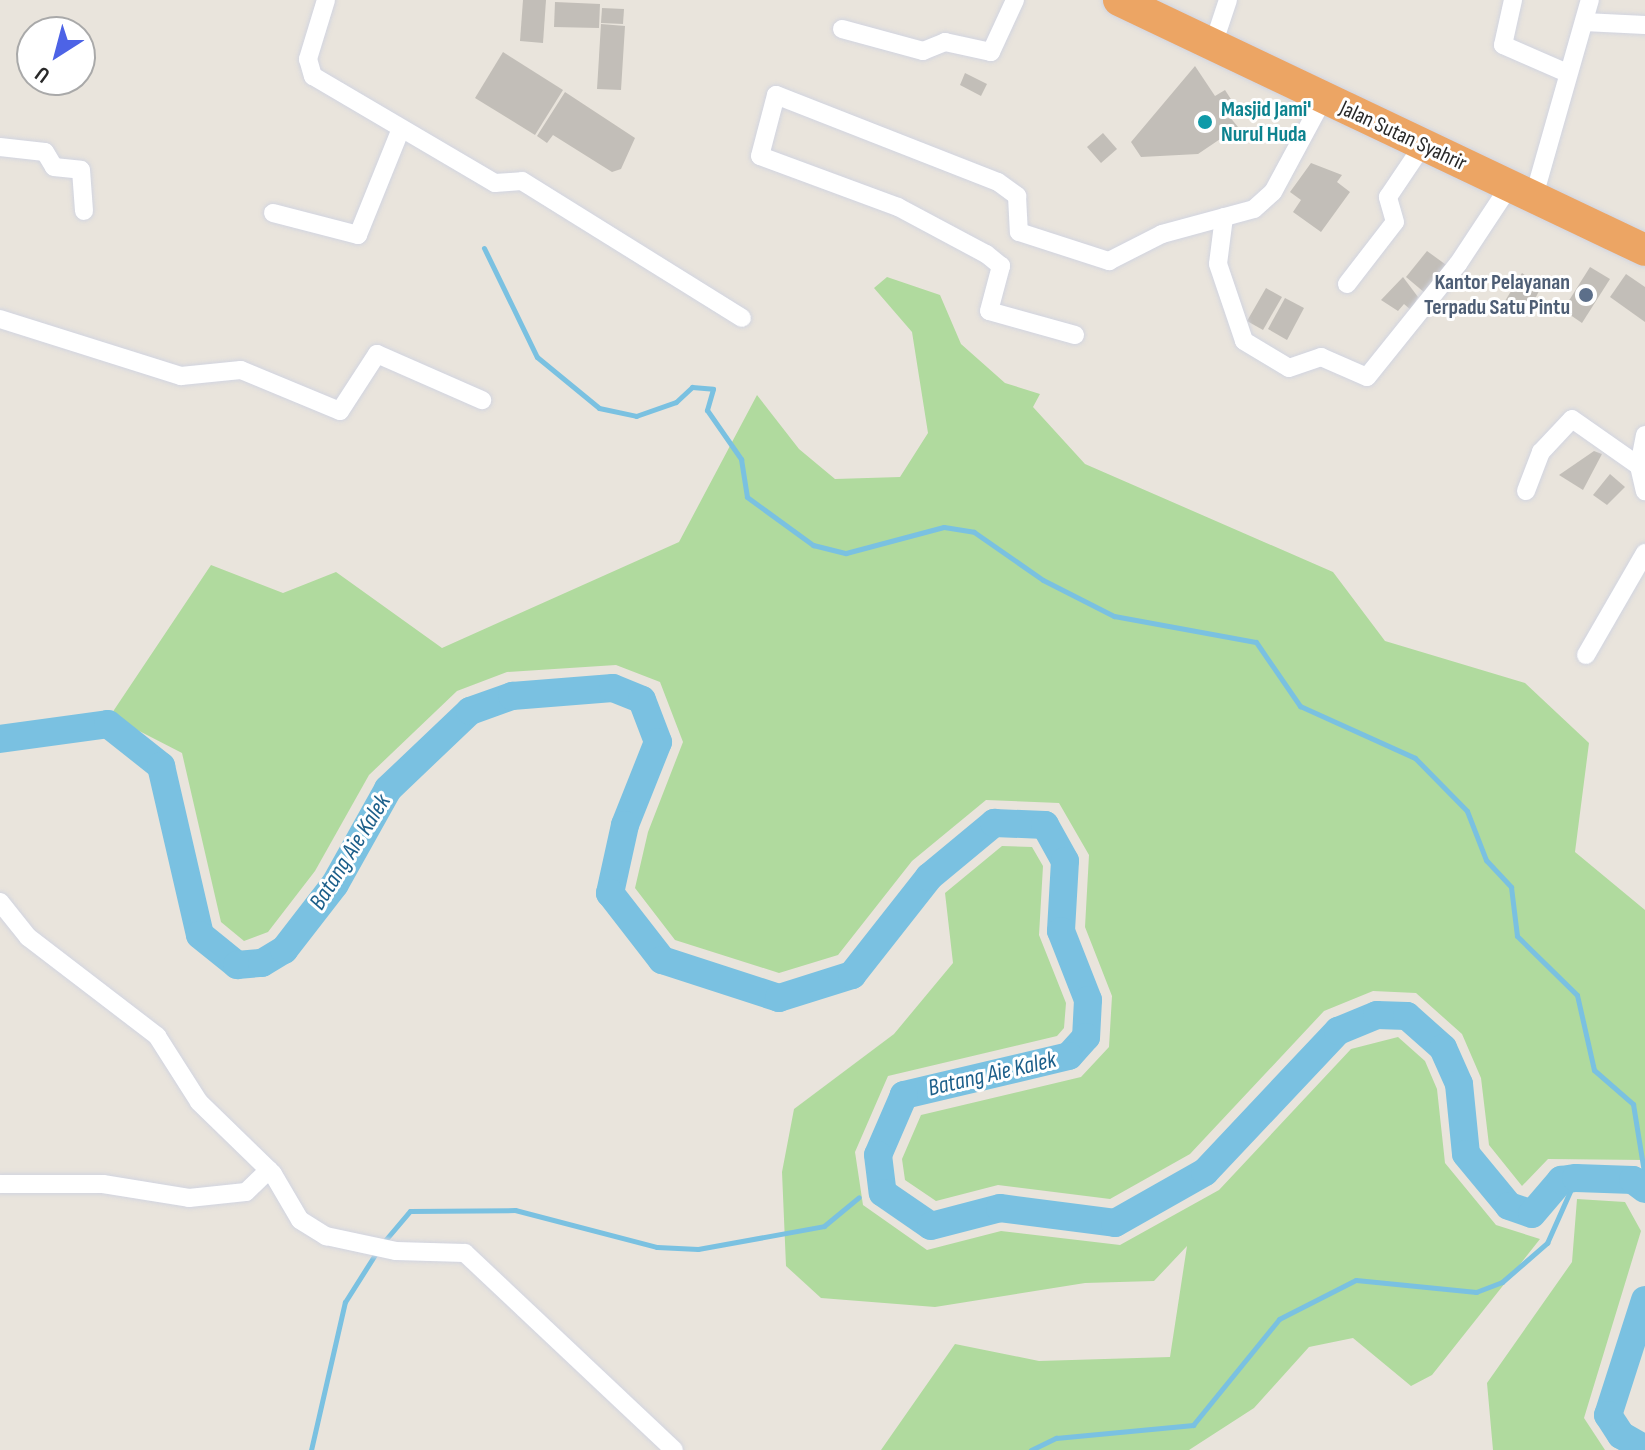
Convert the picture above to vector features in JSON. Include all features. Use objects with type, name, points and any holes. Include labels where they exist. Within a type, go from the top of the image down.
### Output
[{"type":"highway","name":"Jalan Sutan Syahrir","points":[[1119,0],[1645,250]]},
{"type":"street","points":[[326,0],[309,68],[400,131],[499,184],[522,181],[742,318]]},
{"type":"street","points":[[842,29],[923,51],[945,42],[991,52],[1015,0]]},
{"type":"street","points":[[1213,45],[1228,0]]},
{"type":"street","points":[[1513,0],[1503,45],[1567,73]]},
{"type":"street","points":[[1224,217],[1218,264],[1244,341],[1289,368],[1321,357],[1367,377],[1458,264],[1522,191],[1567,73],[1590,0]]},
{"type":"street","points":[[1584,22],[1645,25]]},
{"type":"street","points":[[1075,335],[989,311],[1001,266],[986,254],[898,207],[760,156],[776,95],[998,182],[1017,196],[1019,232],[1109,261],[1149,239],[1254,209],[1273,192],[1323,99]]},
{"type":"street","points":[[273,213],[358,235],[400,131]]},
{"type":"street","points":[[1347,284],[1395,222],[1388,197],[1423,145]]},
{"type":"street","points":[[0,147],[45,152],[54,167],[84,173],[84,211]]},
{"type":"street","points":[[0,319],[181,376],[241,370],[340,411],[377,354],[482,400]]},
{"type":"street","points":[[1526,491],[1541,452],[1572,419],[1639,466]]},
{"type":"street","points":[[1645,435],[1639,466],[1645,491]]},
{"type":"street","points":[[1586,655],[1645,553]]},
{"type":"street","points":[[0,902],[28,937],[157,1036],[223,1131],[269,1170],[300,1220],[326,1236],[396,1251],[465,1253],[674,1450]]},
{"type":"street","points":[[0,1184],[103,1184],[189,1198],[246,1192],[269,1170]]},
{"type":"green space","points":[[887,277],[940,295],[961,344],[1005,383],[1040,394],[1033,407],[1085,464],[1333,572],[1385,641],[1525,683],[1589,743],[1575,852],[1645,910],[1645,1160],[1548,1159],[1522,1186],[1489,1145],[1481,1078],[1462,1034],[1416,993],[1373,991],[1324,1011],[1190,1154],[1110,1199],[998,1185],[936,1201],[905,1180],[902,1159],[921,1115],[1081,1077],[1109,1047],[1112,996],[1085,927],[1089,855],[1059,803],[986,800],[912,861],[838,955],[779,973],[675,940],[635,888],[648,832],[683,742],[660,682],[616,665],[507,672],[457,691],[369,775],[315,871],[268,932],[244,941],[221,922],[182,753],[110,716],[211,565],[283,593],[336,572],[442,648],[679,542],[757,395],[799,449],[835,479],[900,477],[928,433],[912,332],[874,288]]},
{"type":"green space","points":[[1002,846],[1032,847],[1043,866],[1039,935],[1066,1003],[1064,1028],[1057,1036],[888,1076],[855,1152],[863,1205],[927,1250],[1001,1231],[1120,1245],[1219,1190],[1351,1049],[1398,1037],[1425,1061],[1437,1089],[1445,1163],[1496,1225],[1540,1239],[1432,1375],[1411,1386],[1353,1338],[1309,1347],[1254,1408],[1189,1450],[881,1450],[955,1344],[1039,1361],[1170,1357],[1187,1246],[1154,1281],[1085,1283],[935,1307],[821,1298],[786,1266],[782,1172],[794,1109],[894,1034],[953,963],[945,893]]},
{"type":"green space","points":[[1577,1199],[1625,1202],[1641,1231],[1584,1418],[1605,1450],[1493,1450],[1487,1383],[1572,1262]]},
{"type":"building","points":[[523,0],[546,0],[543,43],[520,41]]},
{"type":"building","points":[[555,2],[600,4],[599,28],[554,27]]},
{"type":"building","points":[[602,8],[624,9],[623,24],[601,23]]},
{"type":"building","points":[[601,24],[625,26],[621,90],[597,89]]},
{"type":"building","points":[[503,52],[563,90],[535,135],[475,98]]},
{"type":"building","points":[[1195,66],[1215,96],[1225,90],[1238,110],[1229,116],[1238,127],[1198,154],[1141,157],[1131,142]]},
{"type":"building","points":[[965,73],[987,84],[981,96],[960,85]]},
{"type":"building","points":[[565,92],[635,138],[621,169],[612,172],[553,135],[547,143],[537,136]]},
{"type":"building","points":[[1103,133],[1117,149],[1101,163],[1087,147]]},
{"type":"building","points":[[1311,163],[1342,175],[1337,182],[1350,192],[1321,232],[1293,212],[1301,200],[1290,192]]},
{"type":"building","points":[[1427,251],[1449,267],[1425,293],[1406,277]]},
{"type":"building","name":"Kantor Pelayanan Terpadu Satu Pintu","points":[[1590,267],[1610,279],[1582,323],[1563,310]]},
{"type":"building","points":[[1522,273],[1541,287],[1527,315],[1502,306]]},
{"type":"building","points":[[1626,274],[1645,287],[1645,322],[1610,297]]},
{"type":"building","points":[[1403,277],[1418,297],[1411,310],[1404,304],[1398,311],[1381,300]]},
{"type":"building","points":[[1266,288],[1282,297],[1263,330],[1247,321]]},
{"type":"building","points":[[1285,298],[1304,308],[1287,340],[1268,329]]},
{"type":"building","points":[[1594,451],[1602,454],[1583,490],[1559,475]]},
{"type":"building","points":[[1610,474],[1625,487],[1607,505],[1593,495]]},
{"type":"waterway","points":[[484,248],[537,357],[599,408],[636,416],[676,402],[692,387],[713,389],[707,410],[741,459],[747,497],[813,545],[846,553],[944,527],[974,532],[1043,580],[1114,616],[1256,642],[1300,706],[1415,758],[1467,811],[1486,860],[1511,887],[1517,936],[1577,995],[1594,1070],[1633,1104],[1645,1178]]},
{"type":"waterway","name":"Batang Aie Kalek","points":[[0,739],[108,724],[161,766],[200,935],[237,965],[262,963],[284,950],[335,884],[388,789],[470,711],[512,696],[613,688],[642,700],[658,742],[625,825],[610,893],[662,960],[779,998],[852,975],[929,877],[994,823],[1045,825],[1065,861],[1061,931],[1088,1000],[1086,1037],[1069,1056],[904,1095],[878,1155],[883,1193],[931,1226],[1000,1208],[1115,1223],[1205,1172],[1338,1031],[1377,1015],[1407,1016],[1443,1048],[1459,1084],[1466,1154],[1509,1206],[1532,1214],[1561,1180],[1576,1178],[1633,1180],[1645,1189]]},
{"type":"waterway","points":[[1031,1450],[1056,1438],[1193,1425],[1279,1319],[1356,1280],[1476,1292],[1502,1282],[1547,1243],[1576,1178]]},
{"type":"waterway","points":[[382,1244],[410,1211],[515,1210],[657,1247],[698,1249],[824,1226],[859,1197]]},
{"type":"waterway","points":[[311,1450],[345,1302],[376,1253]]},
{"type":"waterway","name":"Batang Aie Kalek","points":[[1645,1300],[1608,1415],[1621,1435],[1645,1449]]},
{"type":"place","name":"Masjid Jami' Nurul Huda","points":[[1205,122]]},
{"type":"place","name":"Kantor Pelayanan Terpadu Satu Pintu","points":[[1586,295]]}]
